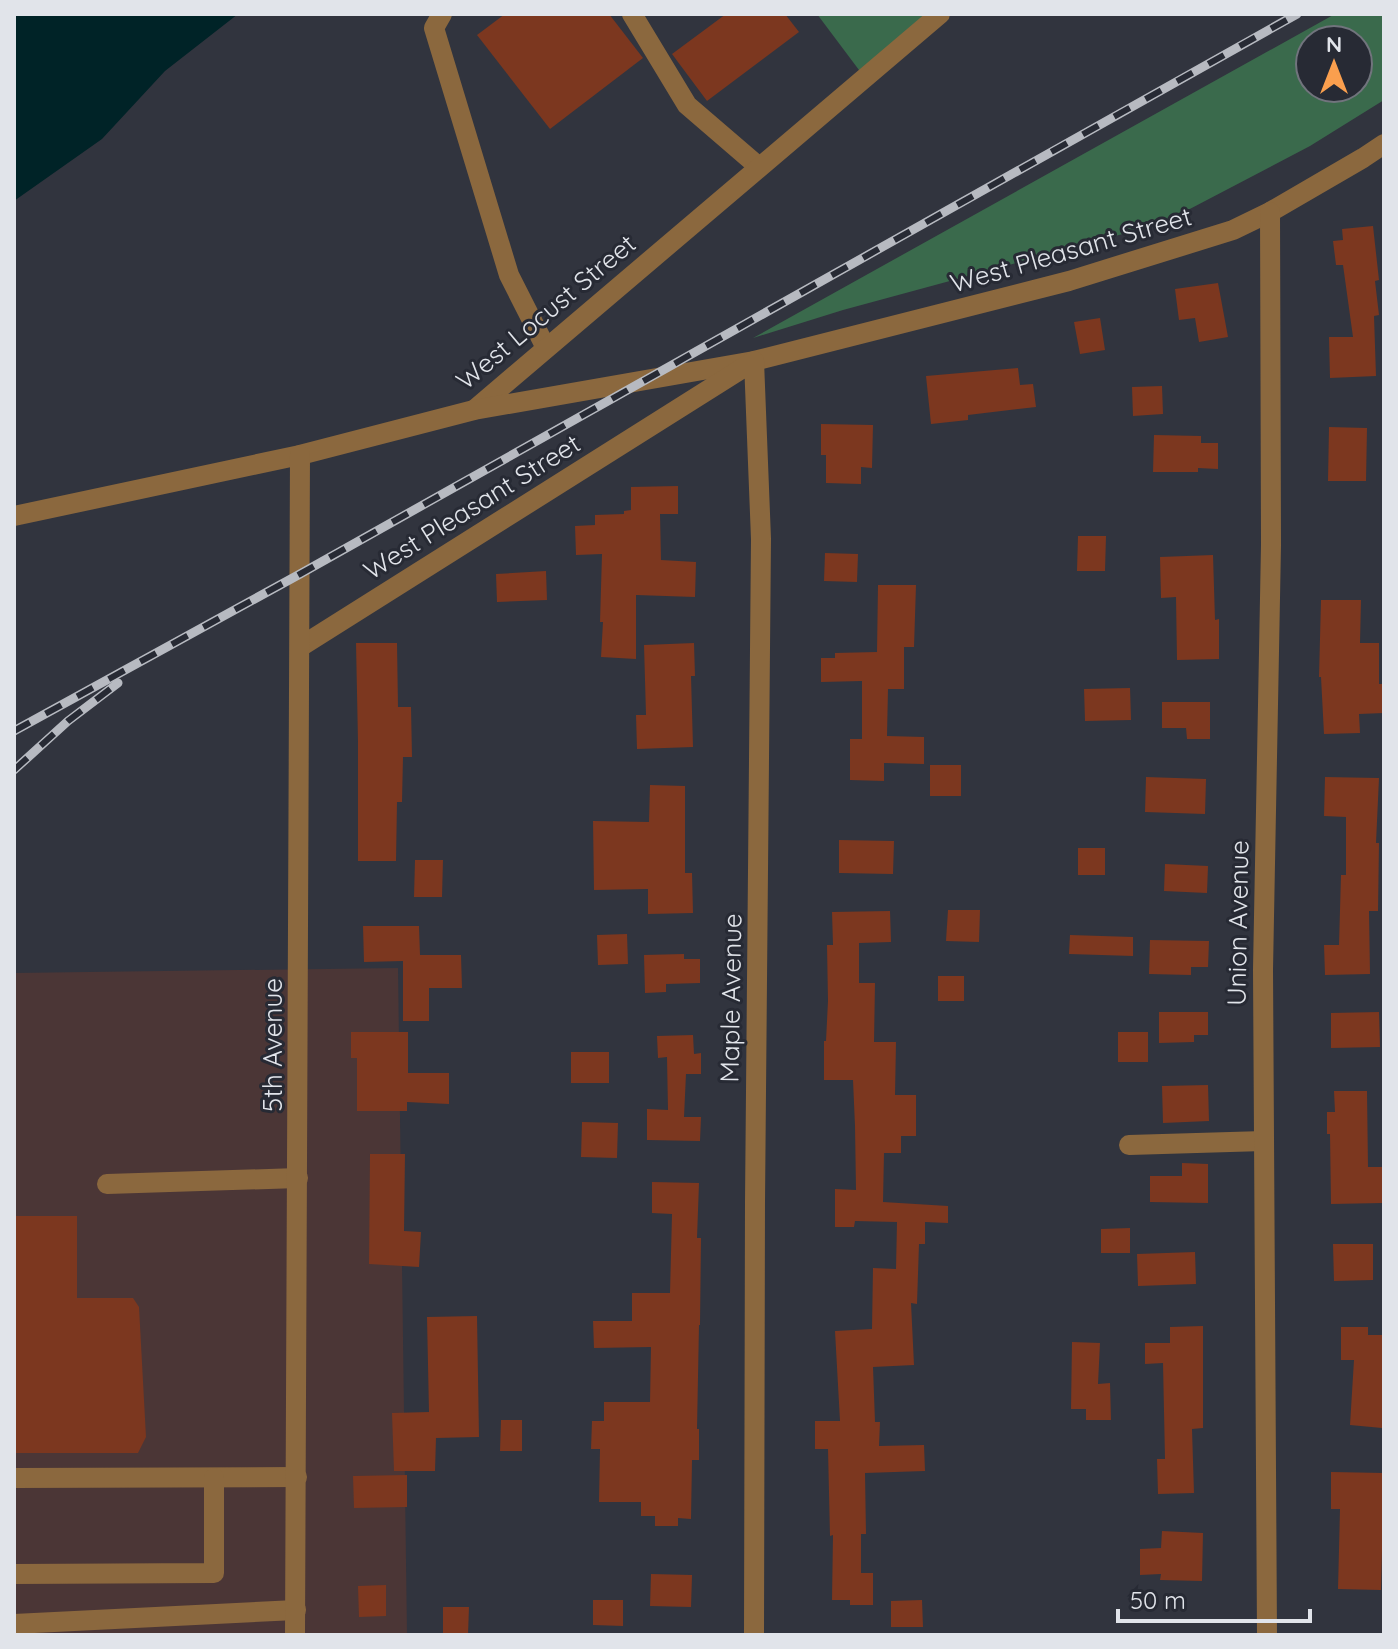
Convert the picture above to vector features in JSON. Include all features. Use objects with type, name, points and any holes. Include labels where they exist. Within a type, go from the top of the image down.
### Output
[{"type":"street","points":[[442,14],[434,28],[509,275],[546,348]]},
{"type":"street","points":[[632,14],[687,105],[759,167]]},
{"type":"street","name":"West Locust Street","points":[[14,516],[300,455],[474,410],[940,14]]},
{"type":"street","name":"West Pleasant Street","points":[[474,410],[754,361],[1069,281],[1233,230],[1270,212],[1384,144]]},
{"type":"street","name":"Union Avenue","points":[[1267,1635],[1263,970],[1271,545],[1270,212]]},
{"type":"street","name":"West Pleasant Street","points":[[300,647],[754,361]]},
{"type":"street","name":"Maple Avenue","points":[[754,361],[761,539],[754,1635]]},
{"type":"street","name":"5th Avenue","points":[[295,1635],[300,455]]},
{"type":"street","points":[[1129,1145],[1264,1141]]},
{"type":"street","points":[[107,1184],[298,1178]]},
{"type":"street","points":[[14,1478],[297,1477]]},
{"type":"street","points":[[14,1574],[214,1573],[214,1478]]},
{"type":"street","points":[[14,1624],[296,1610]]},
{"type":"shaded area","points":[[14,14],[238,14],[165,71],[102,139],[14,201]]},
{"type":"shaded area","points":[[398,968],[407,1635],[14,1635],[14,973]]},
{"type":"green space","points":[[817,14],[945,14],[865,78]]},
{"type":"green space","points":[[1335,14],[1384,14],[1384,100],[1310,146],[1163,223],[843,310],[753,338],[1294,37],[1294,104],[1374,104],[1374,24],[1317,24]]},
{"type":"building","points":[[505,14],[609,14],[643,58],[550,129],[477,35]]},
{"type":"building","points":[[726,14],[785,14],[799,32],[707,101],[672,54]]},
{"type":"building","points":[[1373,226],[1379,280],[1375,281],[1379,315],[1374,316],[1376,376],[1330,378],[1329,337],[1353,337],[1343,265],[1336,265],[1333,241],[1343,240],[1342,229]]},
{"type":"building","points":[[1218,283],[1228,337],[1199,342],[1195,318],[1179,320],[1175,289]]},
{"type":"building","points":[[1100,318],[1105,350],[1080,354],[1074,322]]},
{"type":"building","points":[[1018,368],[1020,385],[1033,384],[1036,407],[968,415],[968,420],[931,424],[926,376]]},
{"type":"building","points":[[1162,386],[1163,414],[1133,416],[1132,387]]},
{"type":"building","points":[[821,424],[873,425],[872,468],[861,467],[861,484],[826,483],[826,455],[821,455]]},
{"type":"building","points":[[1329,427],[1367,428],[1366,481],[1328,481]]},
{"type":"building","points":[[1154,435],[1201,436],[1201,443],[1218,443],[1218,469],[1153,472]]},
{"type":"building","points":[[678,486],[678,514],[660,514],[661,560],[696,562],[695,597],[636,595],[636,659],[601,657],[602,554],[576,555],[575,526],[595,525],[595,515],[624,514],[624,511],[631,510],[631,487]]},
{"type":"building","points":[[1078,536],[1106,536],[1105,571],[1077,571]]},
{"type":"building","points":[[825,553],[858,554],[857,582],[824,581]]},
{"type":"building","points":[[1213,555],[1219,659],[1177,660],[1176,597],[1161,598],[1160,557]]},
{"type":"building","points":[[546,571],[547,600],[497,602],[496,574]]},
{"type":"building","points":[[878,585],[916,585],[914,647],[904,647],[904,689],[888,689],[887,736],[924,737],[924,764],[884,763],[884,781],[850,780],[850,739],[862,739],[862,681],[821,682],[821,658],[835,658],[835,653],[877,652]]},
{"type":"building","points":[[1321,600],[1361,600],[1360,643],[1379,643],[1379,684],[1384,684],[1384,713],[1359,714],[1360,733],[1324,734],[1319,677]]},
{"type":"building","points":[[356,643],[397,643],[398,707],[411,707],[412,757],[403,757],[402,802],[397,802],[396,861],[358,861]]},
{"type":"building","points":[[694,643],[695,676],[691,676],[693,747],[637,749],[636,715],[646,715],[644,645]]},
{"type":"building","points":[[1130,688],[1131,720],[1085,721],[1084,689]]},
{"type":"building","points":[[1162,702],[1210,702],[1210,739],[1187,739],[1186,728],[1162,728]]},
{"type":"building","points":[[930,765],[961,765],[961,796],[930,796]]},
{"type":"building","points":[[1146,777],[1206,779],[1205,814],[1145,812]]},
{"type":"building","points":[[1325,777],[1379,778],[1376,843],[1379,843],[1378,911],[1369,911],[1370,974],[1325,975],[1324,945],[1339,945],[1341,875],[1346,875],[1346,817],[1324,816]]},
{"type":"building","points":[[650,785],[685,786],[685,873],[692,873],[693,913],[648,914],[648,889],[594,890],[593,821],[649,822]]},
{"type":"building","points":[[839,840],[894,841],[893,874],[839,873]]},
{"type":"building","points":[[1078,848],[1105,848],[1105,875],[1078,875]]},
{"type":"building","points":[[415,860],[443,860],[442,897],[414,897]]},
{"type":"building","points":[[1165,864],[1208,866],[1207,893],[1164,891]]},
{"type":"building","points":[[948,910],[980,910],[979,942],[946,941]]},
{"type":"building","points":[[890,911],[891,942],[859,943],[859,983],[875,983],[874,1042],[896,1042],[895,1095],[916,1095],[916,1136],[901,1136],[901,1153],[884,1153],[883,1202],[948,1206],[948,1223],[925,1222],[925,1244],[919,1244],[917,1304],[911,1303],[914,1365],[873,1367],[875,1422],[880,1422],[879,1446],[924,1445],[925,1471],[865,1473],[866,1534],[861,1534],[861,1573],[873,1573],[873,1605],[850,1605],[850,1600],[832,1600],[833,1535],[830,1536],[828,1449],[815,1449],[815,1421],[840,1421],[835,1331],[872,1329],[873,1268],[896,1269],[897,1222],[855,1221],[854,1227],[835,1227],[835,1189],[856,1190],[855,1126],[853,1080],[824,1080],[827,945],[833,945],[832,912]]},
{"type":"building","points":[[363,926],[419,926],[420,955],[461,955],[462,988],[429,988],[429,1021],[403,1021],[403,961],[364,962]]},
{"type":"building","points":[[627,934],[628,964],[598,965],[597,935]]},
{"type":"building","points":[[1070,935],[1133,937],[1133,956],[1069,954]]},
{"type":"building","points":[[1150,940],[1209,941],[1208,967],[1191,967],[1191,975],[1149,974]]},
{"type":"building","points":[[684,954],[684,959],[700,959],[700,983],[666,984],[666,992],[645,993],[644,955]]},
{"type":"building","points":[[938,976],[964,976],[964,1001],[938,1001]]},
{"type":"building","points":[[1159,1012],[1208,1012],[1208,1035],[1194,1035],[1194,1042],[1159,1043]]},
{"type":"building","points":[[1379,1012],[1380,1047],[1331,1048],[1331,1013]]},
{"type":"building","points":[[351,1032],[408,1032],[408,1073],[449,1073],[449,1104],[407,1102],[407,1111],[357,1111],[357,1058],[351,1058]]},
{"type":"building","points":[[1118,1032],[1148,1032],[1148,1062],[1118,1062]]},
{"type":"building","points":[[693,1035],[694,1054],[701,1053],[701,1074],[686,1074],[684,1117],[701,1117],[700,1141],[647,1140],[647,1109],[668,1110],[667,1057],[658,1058],[657,1036]]},
{"type":"building","points":[[571,1052],[609,1052],[609,1083],[571,1083]]},
{"type":"building","points":[[1208,1085],[1209,1121],[1163,1123],[1162,1086]]},
{"type":"building","points":[[1334,1091],[1367,1091],[1368,1167],[1382,1167],[1383,1203],[1331,1204],[1327,1112],[1335,1112]]},
{"type":"building","points":[[582,1122],[618,1123],[617,1158],[581,1157]]},
{"type":"building","points":[[370,1154],[405,1154],[404,1231],[421,1232],[419,1267],[369,1264]]},
{"type":"building","points":[[1182,1163],[1208,1164],[1208,1203],[1150,1202],[1150,1176],[1182,1176]]},
{"type":"building","points":[[652,1182],[699,1183],[699,1460],[692,1460],[691,1519],[678,1518],[678,1526],[655,1526],[655,1516],[641,1516],[641,1502],[599,1502],[600,1449],[591,1449],[592,1421],[604,1421],[604,1402],[650,1402],[651,1347],[594,1348],[593,1321],[632,1321],[632,1293],[670,1293],[672,1214],[652,1213]]},
{"type":"building","points":[[14,1216],[77,1216],[77,1298],[133,1298],[139,1307],[146,1437],[138,1453],[14,1453]]},
{"type":"building","points":[[1130,1228],[1130,1253],[1101,1253],[1101,1229]]},
{"type":"building","points":[[1333,1244],[1373,1244],[1373,1280],[1334,1281]]},
{"type":"building","points":[[1195,1252],[1196,1284],[1138,1286],[1137,1254]]},
{"type":"building","points":[[477,1316],[479,1437],[436,1438],[435,1471],[394,1471],[392,1413],[429,1412],[427,1317]]},
{"type":"building","points":[[1203,1326],[1203,1428],[1192,1429],[1194,1493],[1158,1494],[1157,1459],[1165,1459],[1163,1363],[1145,1364],[1145,1343],[1170,1343],[1170,1327]]},
{"type":"building","points":[[1341,1327],[1368,1327],[1368,1335],[1383,1335],[1382,1428],[1350,1425],[1354,1360],[1341,1360]]},
{"type":"building","points":[[1072,1342],[1100,1343],[1098,1384],[1110,1383],[1111,1420],[1086,1420],[1086,1409],[1071,1409]]},
{"type":"building","points":[[501,1420],[522,1420],[522,1451],[500,1451]]},
{"type":"building","points":[[1331,1472],[1384,1473],[1381,1590],[1338,1589],[1340,1509],[1331,1509]]},
{"type":"building","points":[[407,1475],[407,1507],[354,1508],[353,1476]]},
{"type":"building","points":[[1162,1531],[1203,1533],[1202,1581],[1160,1580],[1161,1574],[1140,1575],[1140,1549],[1161,1548]]},
{"type":"building","points":[[651,1574],[692,1575],[691,1607],[650,1606]]},
{"type":"building","points":[[386,1585],[386,1616],[359,1617],[358,1586]]},
{"type":"building","points":[[593,1600],[623,1600],[623,1626],[593,1625]]},
{"type":"building","points":[[922,1600],[923,1627],[891,1627],[891,1601]]},
{"type":"building","points":[[443,1607],[469,1607],[468,1635],[443,1635]]},
{"type":"railway","points":[[14,731],[300,574],[1297,14]]},
{"type":"railway","points":[[14,770],[68,721],[118,683]]}]
